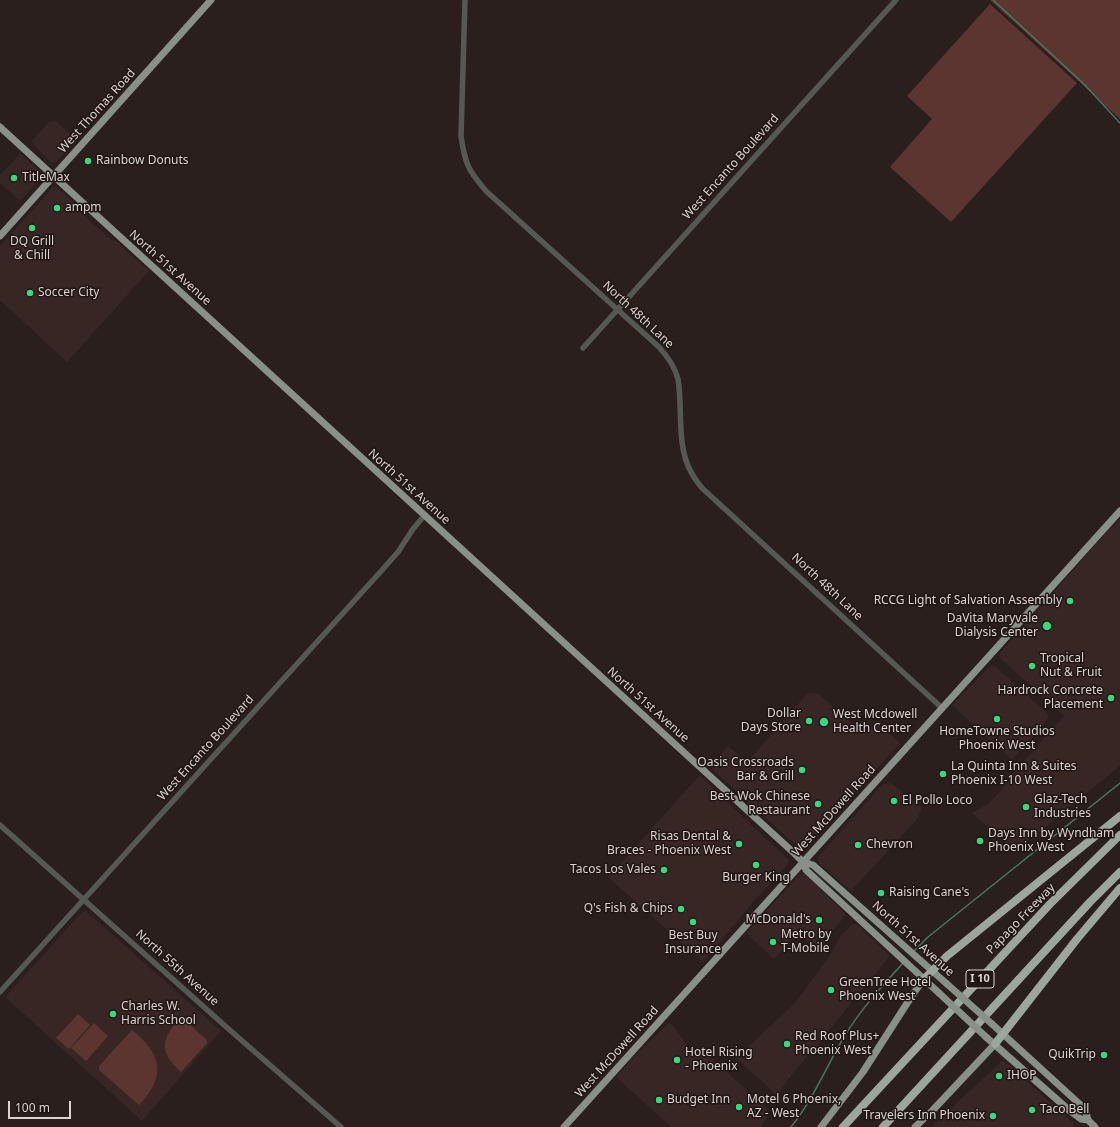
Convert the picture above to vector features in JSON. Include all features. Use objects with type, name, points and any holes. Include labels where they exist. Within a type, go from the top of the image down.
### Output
[{"type":"highway","points":[[924,979],[954,951],[1120,816]]},
{"type":"highway","name":"Papago Freeway","points":[[843,1127],[1050,904],[1120,835]]},
{"type":"highway","name":"I 10","points":[[883,1127],[1084,908],[1120,872]]},
{"type":"highway","points":[[995,1044],[1077,939],[1120,888]]},
{"type":"main road","name":"West Thomas Road","points":[[0,236],[211,0]]},
{"type":"main road","name":"North 51st Avenue","points":[[0,127],[803,862],[813,865],[932,970],[1085,1109],[1088,1120],[1095,1127]]},
{"type":"main road","name":"West McDowell Road","points":[[564,1127],[1120,511]]},
{"type":"main road","name":"North 51st Avenue","points":[[803,862],[806,870],[986,1036],[1070,1111],[1081,1119],[1088,1120]]},
{"type":"main road","points":[[852,912],[860,911],[877,926],[898,940]]},
{"type":"main road","points":[[821,1127],[863,1072],[924,979]]},
{"type":"main road","points":[[915,1127],[995,1044]]},
{"type":"street","name":"North 48th Lane","points":[[465,0],[461,136],[463,155],[469,170],[486,191],[662,351],[672,363],[676,372],[679,387],[682,437],[686,458],[691,473],[702,488],[942,708]]},
{"type":"street","name":"West Encanto Boulevard","points":[[583,348],[896,0]]},
{"type":"street","name":"West Encanto Boulevard","points":[[0,992],[388,564],[424,516]]},
{"type":"street","name":"North 55th Avenue","points":[[0,824],[341,1127]]},
{"type":"shaded area","points":[[990,0],[1120,0],[1120,119]]},
{"type":"shaded area","points":[[990,4],[1077,83],[951,222],[890,167],[932,119],[907,96]]},
{"type":"shaded area","points":[[56,121],[76,140],[56,162],[51,163],[31,142],[49,122]]},
{"type":"shaded area","points":[[20,154],[40,171],[42,176],[20,201],[0,183],[0,175]]},
{"type":"shaded area","points":[[55,187],[78,206],[90,221],[112,240],[116,241],[149,271],[67,362],[0,300],[0,246],[52,188]]},
{"type":"shaded area","points":[[1120,520],[1120,766],[1015,851],[972,813],[988,804],[999,793],[1025,760],[1064,716],[1002,660],[1000,653],[1103,536]]},
{"type":"shaded area","points":[[990,666],[996,667],[1046,712],[1048,716],[1047,720],[1012,760],[952,705]]},
{"type":"shaded area","points":[[808,693],[819,694],[864,734],[876,721],[900,743],[803,849],[799,848],[713,770],[711,766],[728,746],[747,762]]},
{"type":"shaded area","points":[[700,775],[789,861],[703,962],[608,877]]},
{"type":"shaded area","points":[[889,783],[894,785],[922,808],[918,818],[851,891],[820,864],[818,857],[880,787]]},
{"type":"shaded area","points":[[801,873],[805,874],[815,883],[844,912],[845,916],[830,934],[821,953],[798,932],[774,959],[746,933]]},
{"type":"shaded area","name":"Charles W. Harris School","points":[[86,911],[221,1031],[142,1121],[5,997],[82,912]]},
{"type":"shaded area","points":[[853,924],[860,926],[890,956],[786,1082],[778,1096],[735,1057],[745,1050],[795,1003],[829,957],[841,935]]},
{"type":"shaded area","points":[[78,1014],[90,1025],[69,1049],[56,1038]]},
{"type":"shaded area","points":[[181,1017],[206,1039],[207,1043],[181,1072],[168,1058],[165,1045],[169,1032]]},
{"type":"shaded area","points":[[94,1023],[108,1036],[86,1061],[71,1048]]},
{"type":"shaded area","points":[[669,1023],[673,1025],[688,1047],[703,1056],[713,1059],[769,1111],[761,1127],[671,1127],[616,1077],[638,1052]]},
{"type":"shaded area","points":[[132,1030],[150,1048],[155,1057],[157,1066],[157,1075],[154,1084],[139,1105],[99,1070],[99,1066]]},
{"type":"shaded area","points":[[1003,1060],[1073,1123],[1073,1127],[931,1127]]},
{"type":"waterway","points":[[993,0],[1084,84],[1120,123]]},
{"type":"waterway","points":[[914,951],[928,937],[1120,783]]},
{"type":"waterway","points":[[791,1127],[813,1095],[837,1048],[850,1027],[872,998],[903,963]]},
{"type":"place","name":"Rainbow Donuts","points":[[88,161]]},
{"type":"place","name":"TitleMax","points":[[14,178]]},
{"type":"place","name":"ampm","points":[[57,208]]},
{"type":"place","name":"DQ Grill & Chill","points":[[32,228]]},
{"type":"place","name":"Soccer City","points":[[30,293]]},
{"type":"place","name":"RCCG Light of Salvation Assembly","points":[[1070,601]]},
{"type":"place","name":"DaVita Maryvale Dialysis Center","points":[[1047,626]]},
{"type":"place","name":"Tropical Nut & Fruit","points":[[1032,666]]},
{"type":"place","name":"Hardrock Concrete Placement","points":[[1111,698]]},
{"type":"place","name":"HomeTowne Studios Phoenix West","points":[[997,719]]},
{"type":"place","name":"Dollar Days Store","points":[[809,721]]},
{"type":"place","name":"West Mcdowell Health Center","points":[[824,722]]},
{"type":"place","name":"Oasis Crossroads Bar & Grill","points":[[802,770]]},
{"type":"place","name":"La Quinta Inn & Suites Phoenix I-10 West","points":[[943,774]]},
{"type":"place","name":"El Pollo Loco","points":[[894,801]]},
{"type":"place","name":"Best Wok Chinese Restaurant","points":[[818,804]]},
{"type":"place","name":"Glaz-Tech Industries","points":[[1026,807]]},
{"type":"place","name":"Days Inn by Wyndham Phoenix West","points":[[980,841]]},
{"type":"place","name":"Risas Dental & Braces - Phoenix West","points":[[739,844]]},
{"type":"place","name":"Chevron","points":[[858,845]]},
{"type":"place","name":"Burger King","points":[[756,865]]},
{"type":"place","name":"Tacos Los Vales","points":[[664,870]]},
{"type":"place","name":"Raising Cane's","points":[[881,893]]},
{"type":"place","name":"Q's Fish & Chips","points":[[681,909]]},
{"type":"place","name":"McDonald's","points":[[819,920]]},
{"type":"place","name":"Best Buy Insurance","points":[[693,922]]},
{"type":"place","name":"Metro by T-Mobile","points":[[773,942]]},
{"type":"place","name":"GreenTree Hotel Phoenix West","points":[[831,990]]},
{"type":"place","name":"Charles W. Harris School","points":[[113,1014]]},
{"type":"place","name":"Red Roof Plus+ Phoenix West","points":[[787,1044]]},
{"type":"place","name":"QuikTrip","points":[[1104,1055]]},
{"type":"place","name":"Hotel Rising - Phoenix","points":[[677,1060]]},
{"type":"place","name":"IHOP","points":[[999,1076]]},
{"type":"place","name":"Budget Inn","points":[[659,1100]]},
{"type":"place","name":"Motel 6 Phoenix, AZ - West","points":[[739,1107]]},
{"type":"place","name":"Taco Bell","points":[[1032,1110]]},
{"type":"place","name":"Travelers Inn Phoenix","points":[[993,1116]]}]
